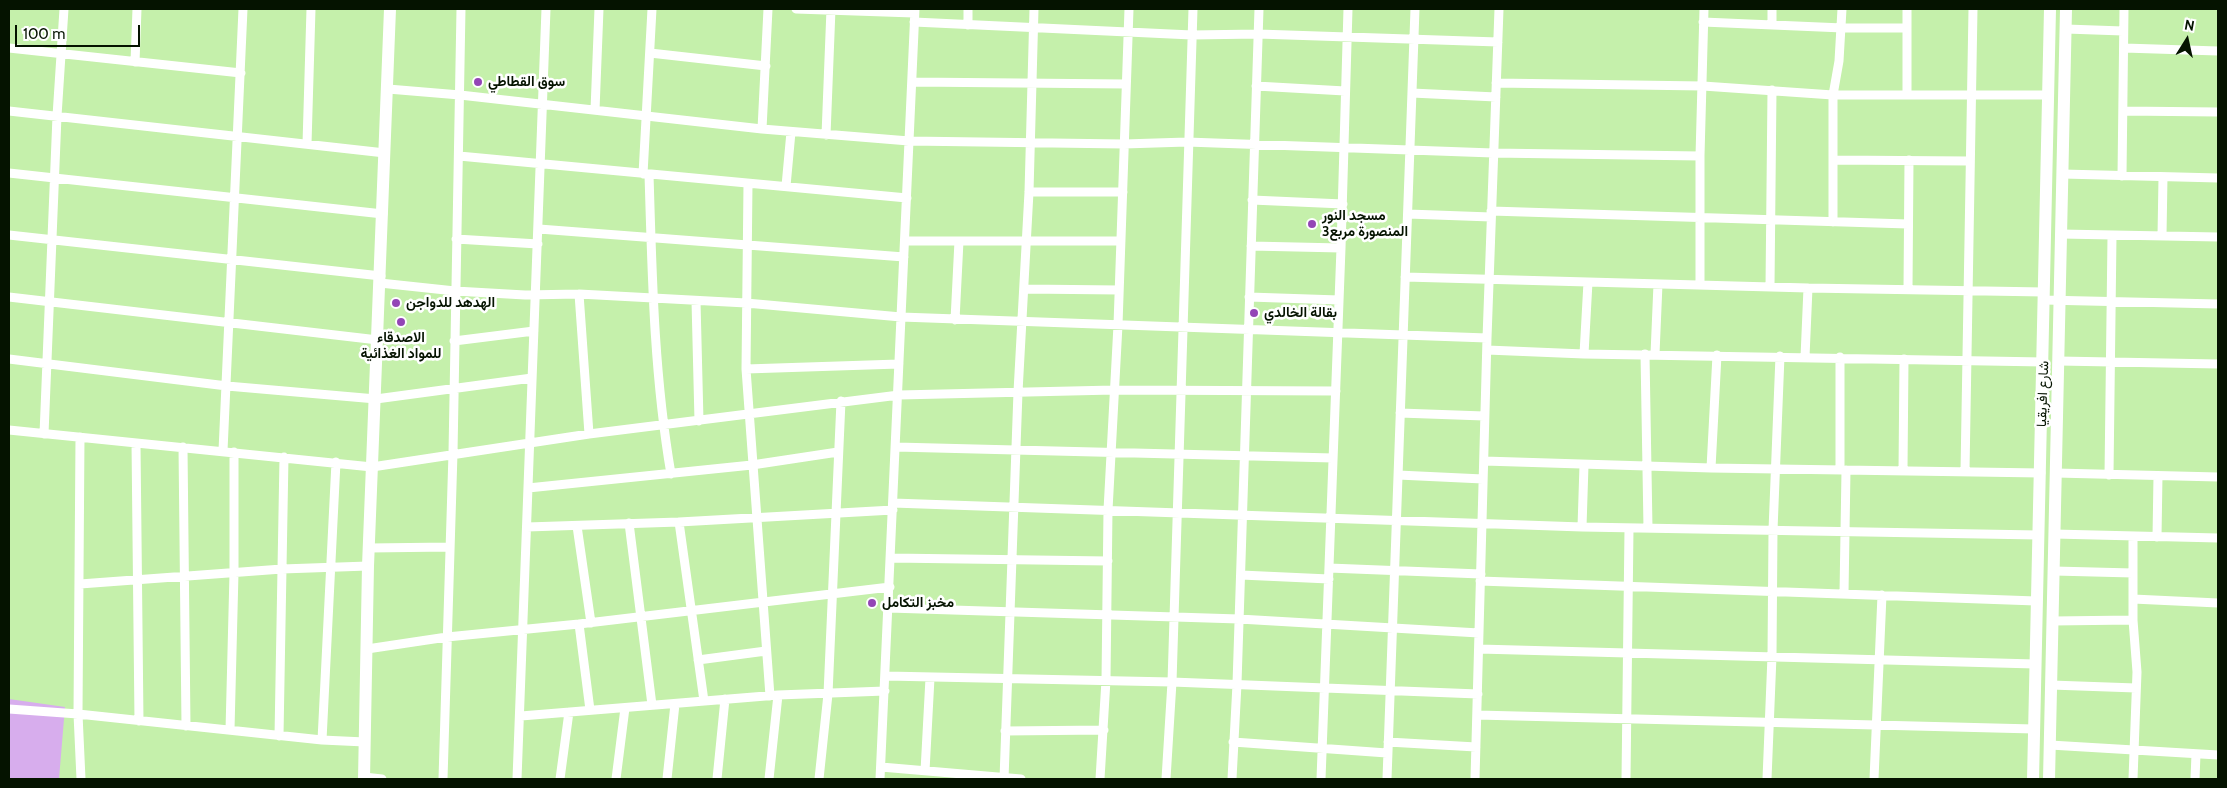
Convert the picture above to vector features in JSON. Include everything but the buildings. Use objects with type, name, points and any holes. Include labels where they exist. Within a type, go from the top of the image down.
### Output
[{"type":"street","points":[[44,434],[54,178],[64,9]]},
{"type":"street","points":[[134,62],[137,9]]},
{"type":"street","points":[[223,451],[243,9]]},
{"type":"street","points":[[307,144],[311,9]]},
{"type":"street","points":[[382,779],[364,778],[368,566],[390,9]]},
{"type":"street","points":[[443,779],[453,453],[461,9]]},
{"type":"street","points":[[517,779],[521,716],[539,229],[541,104],[546,9]]},
{"type":"street","points":[[596,110],[599,9]]},
{"type":"street","points":[[652,9],[645,117],[646,174],[651,239],[652,299],[662,426],[671,474]]},
{"type":"street","points":[[762,129],[768,9]]},
{"type":"street","points":[[796,9],[914,15],[968,25],[1192,35],[1258,34],[1498,42]]},
{"type":"street","points":[[968,9],[968,25]]},
{"type":"street","points":[[1004,778],[1018,392],[1029,192],[1034,9]]},
{"type":"street","points":[[1100,779],[1106,680],[1108,510],[1118,325],[1128,9]]},
{"type":"street","points":[[1166,779],[1172,682],[1187,142],[1193,9]]},
{"type":"street","points":[[1232,779],[1241,575],[1245,390],[1259,9]]},
{"type":"street","points":[[1321,779],[1343,204],[1348,9]]},
{"type":"street","points":[[1387,779],[1415,9]]},
{"type":"street","points":[[1475,779],[1484,416],[1499,9]]},
{"type":"street","points":[[1700,285],[1702,217],[1700,156],[1704,9]]},
{"type":"street","points":[[1772,9],[1772,23]]},
{"type":"street","points":[[1833,222],[1833,95],[1843,28],[1842,9]]},
{"type":"street","points":[[1907,9],[1907,94]]},
{"type":"street","points":[[1965,471],[1973,9]]},
{"type":"street","name":"شارع افريقيا","points":[[2033,779],[2036,601],[2044,362],[2050,9]]},
{"type":"street","name":"شارع افريقيا","points":[[2049,779],[2066,9]]},
{"type":"street","points":[[2122,176],[2124,9]]},
{"type":"street","points":[[826,135],[831,10]]},
{"type":"street","points":[[880,779],[899,395],[914,15]]},
{"type":"street","points":[[1703,22],[1772,23],[1843,28],[1907,28]]},
{"type":"street","points":[[2066,29],[2124,31]]},
{"type":"street","points":[[9,48],[240,72]]},
{"type":"street","points":[[2124,48],[2218,51]]},
{"type":"street","points":[[650,53],[766,66]]},
{"type":"street","points":[[912,82],[1031,85],[1126,84]]},
{"type":"street","points":[[1496,82],[1702,86],[1833,95],[2048,95]]},
{"type":"street","points":[[1256,86],[1345,91]]},
{"type":"street","points":[[388,89],[460,95],[791,132],[909,141],[1030,141],[1124,144],[1187,142],[1410,151],[1700,156]]},
{"type":"street","points":[[1770,288],[1772,90]]},
{"type":"street","points":[[1412,93],[1496,97]]},
{"type":"street","points":[[9,111],[385,153]]},
{"type":"street","points":[[2123,111],[2218,112]]},
{"type":"street","points":[[786,186],[791,132]]},
{"type":"street","points":[[459,156],[907,198]]},
{"type":"street","points":[[1833,160],[1969,161]]},
{"type":"street","points":[[1908,290],[1909,160]]},
{"type":"street","points":[[9,173],[383,214]]},
{"type":"street","points":[[2063,174],[2218,178]]},
{"type":"street","points":[[2162,236],[2163,177]]},
{"type":"street","points":[[748,184],[746,368],[766,651],[774,696],[769,779]]},
{"type":"street","points":[[1029,192],[1123,192]]},
{"type":"street","points":[[1252,200],[1343,204]]},
{"type":"street","points":[[1408,214],[1702,217],[1908,224]]},
{"type":"street","points":[[539,229],[904,257]]},
{"type":"street","points":[[2061,234],[2218,237]]},
{"type":"street","points":[[9,235],[380,280],[455,292],[536,295],[579,294],[746,304],[955,320],[1487,338]]},
{"type":"street","points":[[2109,475],[2112,236]]},
{"type":"street","points":[[456,239],[538,244]]},
{"type":"street","points":[[905,241],[1121,241]]},
{"type":"street","points":[[955,320],[959,241]]},
{"type":"street","points":[[1251,246],[1341,248]]},
{"type":"street","points":[[1405,277],[1770,288],[1967,290],[2044,296],[2060,300],[2218,304]]},
{"type":"street","points":[[1584,354],[1588,282]]},
{"type":"street","points":[[1648,528],[1650,354],[1658,284]]},
{"type":"street","points":[[1805,356],[1808,288]]},
{"type":"street","points":[[1025,289],[1119,290]]},
{"type":"street","points":[[579,294],[589,434]]},
{"type":"street","points":[[9,297],[378,340]]},
{"type":"street","points":[[1249,297],[1339,300]]},
{"type":"street","points":[[696,301],[699,421]]},
{"type":"street","points":[[454,341],[534,331]]},
{"type":"street","points":[[1487,350],[1584,354],[1805,356],[2044,362]]},
{"type":"street","points":[[1711,468],[1717,355]]},
{"type":"street","points":[[1767,779],[1771,723],[1772,530],[1780,356]]},
{"type":"street","points":[[1840,357],[1844,594]]},
{"type":"street","points":[[1904,359],[1904,471]]},
{"type":"street","points":[[9,360],[227,386],[376,399],[532,378]]},
{"type":"street","points":[[2058,361],[2218,364]]},
{"type":"street","points":[[746,368],[899,364]]},
{"type":"street","points":[[9,430],[372,467],[453,453],[589,434],[899,395],[1114,390],[1336,391]]},
{"type":"street","points":[[819,779],[828,694],[841,401]]},
{"type":"street","points":[[1400,413],[1484,416]]},
{"type":"street","points":[[80,438],[78,714],[81,779]]},
{"type":"street","points":[[136,443],[136,580],[140,721]]},
{"type":"street","points":[[183,447],[186,726]]},
{"type":"street","points":[[896,447],[1016,448],[1333,458]]},
{"type":"street","points":[[230,730],[234,573],[234,452]]},
{"type":"street","points":[[528,488],[752,465],[838,452]]},
{"type":"street","points":[[279,736],[284,457]]},
{"type":"street","points":[[1484,461],[1711,468],[2041,473]]},
{"type":"street","points":[[322,740],[336,462]]},
{"type":"street","points":[[1582,528],[1584,465]]},
{"type":"street","points":[[2056,473],[2218,477]]},
{"type":"street","points":[[1398,475],[1483,479]]},
{"type":"street","points":[[2157,537],[2158,476]]},
{"type":"street","points":[[527,527],[757,518],[893,507],[1108,510],[1582,528],[2038,535]]},
{"type":"street","points":[[679,522],[704,701]]},
{"type":"street","points":[[629,523],[652,705]]},
{"type":"street","points":[[578,526],[591,623]]},
{"type":"street","points":[[1626,779],[1629,529]]},
{"type":"street","points":[[2054,534],[2218,538]]},
{"type":"street","points":[[2133,537],[2133,620],[2137,650],[2133,779]]},
{"type":"street","points":[[369,548],[450,547]]},
{"type":"street","points":[[891,558],[1108,561]]},
{"type":"street","points":[[80,584],[282,569],[368,566]]},
{"type":"street","points":[[1329,568],[1629,587],[2036,601]]},
{"type":"street","points":[[2054,571],[2133,573]]},
{"type":"street","points":[[1241,575],[1329,578]]},
{"type":"street","points":[[367,649],[447,637],[524,628],[591,623],[890,587]]},
{"type":"street","points":[[1874,779],[1882,595]]},
{"type":"street","points":[[2133,599],[2218,602]]},
{"type":"street","points":[[889,608],[1239,619],[1479,633]]},
{"type":"street","points":[[2053,621],[2133,620]]},
{"type":"street","points":[[579,624],[590,710]]},
{"type":"street","points":[[1479,649],[2036,664]]},
{"type":"street","points":[[698,660],[766,651]]},
{"type":"street","points":[[886,676],[1172,682],[1390,689],[1478,694]]},
{"type":"street","points":[[925,770],[930,678]]},
{"type":"street","points":[[2051,685],[2136,688]]},
{"type":"street","points":[[521,716],[725,699],[885,691]]},
{"type":"street","points":[[717,779],[725,699]]},
{"type":"street","points":[[667,779],[674,704]]},
{"type":"street","points":[[616,779],[625,708]]},
{"type":"street","points":[[9,709],[78,714],[322,740],[365,742]]},
{"type":"street","points":[[560,779],[569,712]]},
{"type":"street","points":[[1477,715],[2034,729]]},
{"type":"street","points":[[1005,731],[1104,730]]},
{"type":"street","points":[[1233,742],[1387,753]]},
{"type":"street","points":[[1388,742],[1476,747]]},
{"type":"street","points":[[2050,745],[2218,755]]},
{"type":"street","points":[[2195,779],[2196,754]]},
{"type":"street","points":[[881,767],[1021,779]]},
{"type":"shaded area","points":[[9,699],[65,707],[59,779],[9,779]]},
{"type":"place","name":"سوق القطاطي","points":[[478,82]]},
{"type":"place","name":"مسجد النور المنصورة مربع3","points":[[1312,224]]},
{"type":"place","name":"الهدهد للدواجن","points":[[396,303]]},
{"type":"place","name":"بقالة الخالدي","points":[[1254,313]]},
{"type":"place","name":"الاصدقاء للمواد الغذائية","points":[[401,322]]},
{"type":"place","name":"مخبز التكامل","points":[[872,603]]}]
